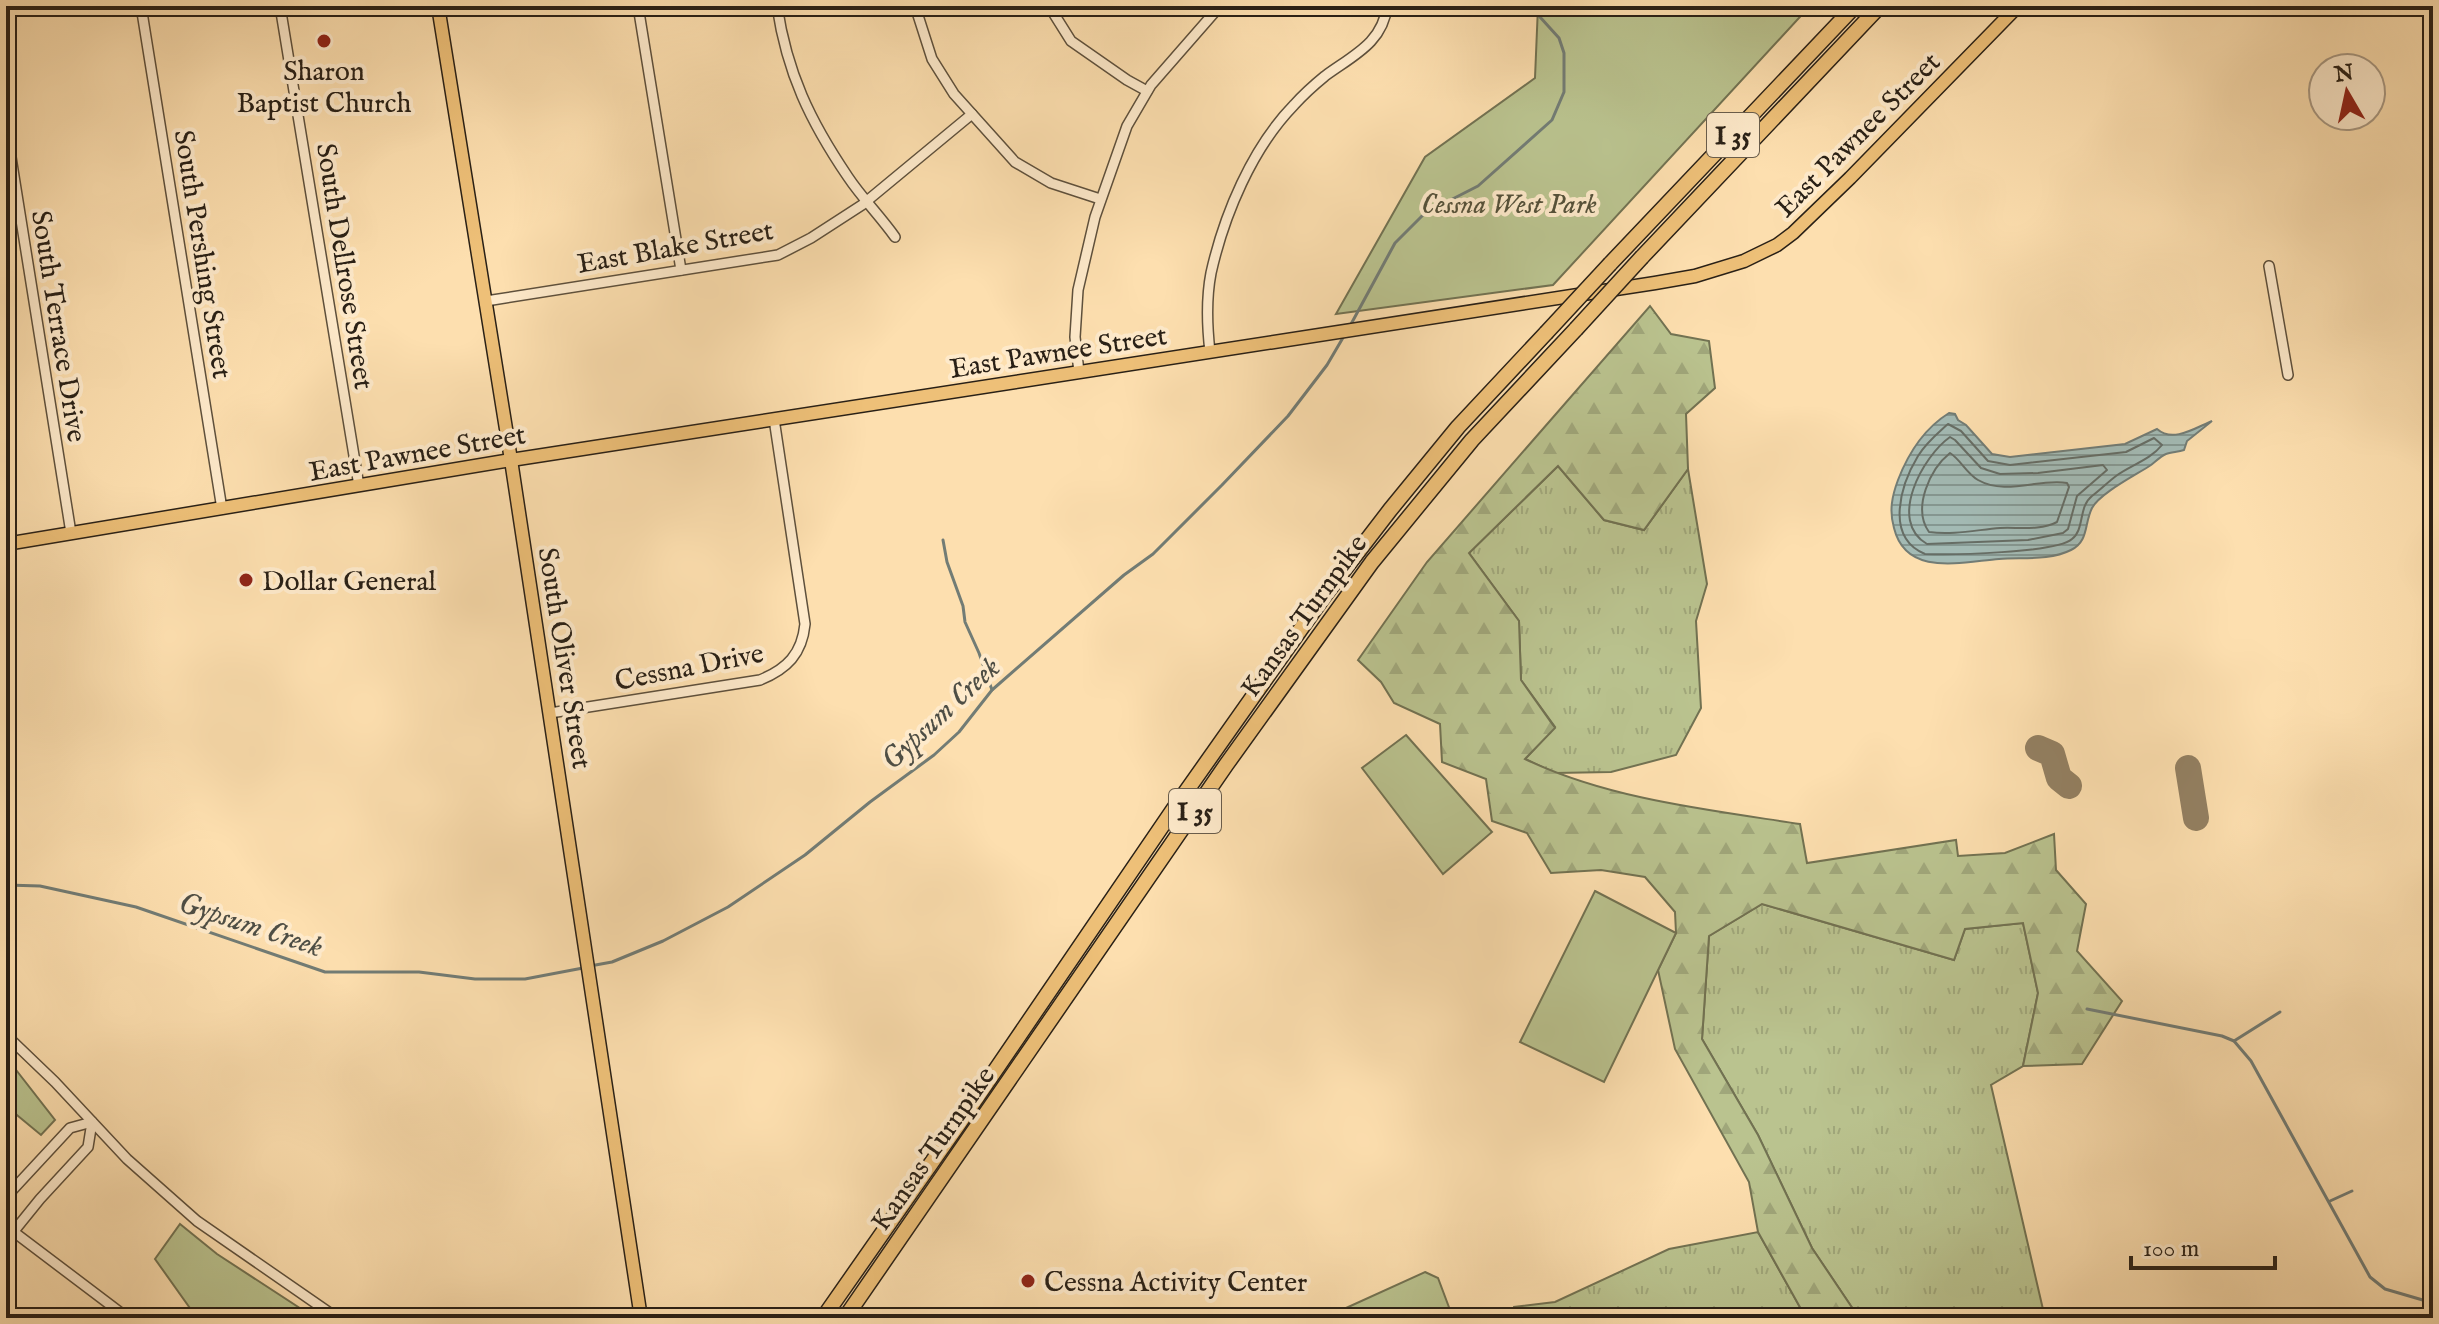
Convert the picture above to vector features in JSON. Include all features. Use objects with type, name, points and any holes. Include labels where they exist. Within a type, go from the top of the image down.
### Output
[{"type":"highway","name":"Kansas Turnpike","points":[[823,1318],[1173,810],[1324,596],[1390,510],[1458,427],[1855,6]]},
{"type":"highway","name":"Kansas Turnpike","points":[[845,1318],[1226,765],[1372,562],[1472,440],[1880,6]]},
{"type":"main road","name":"South Oliver Street","points":[[438,6],[511,460],[641,1318]]},
{"type":"main road","name":"East Pawnee Street","points":[[6,544],[511,460],[1689,277],[1716,270],[1760,254],[1793,233],[2018,6]]},
{"type":"street","name":"South Pershing Street","points":[[141,6],[222,509]]},
{"type":"street","name":"South Dellrose Street","points":[[280,6],[359,486]]},
{"type":"street","points":[[638,6],[681,270]]},
{"type":"street","points":[[777,6],[783,46],[808,113],[850,180],[895,237]]},
{"type":"street","points":[[915,6],[932,59],[954,94],[1015,162],[1051,183],[1100,199]]},
{"type":"street","points":[[1049,6],[1071,41],[1147,91]]},
{"type":"street","points":[[1079,372],[1075,337],[1078,290],[1100,199],[1127,126],[1147,91],[1220,6]]},
{"type":"street","points":[[1210,352],[1207,321],[1211,275],[1238,192],[1259,149],[1295,104],[1324,77],[1371,43],[1382,27],[1387,6]]},
{"type":"street","name":"East Blake Street","points":[[486,301],[778,255],[811,238],[867,200],[972,114]]},
{"type":"street","name":"South Terrace Drive","points":[[6,126],[71,533]]},
{"type":"street","points":[[2269,266],[2288,375]]},
{"type":"street","name":"Cessna Drive","points":[[550,713],[760,680],[779,673],[796,654],[804,638],[805,624],[774,419]]},
{"type":"street","points":[[6,1035],[127,1159],[197,1221],[337,1318]]},
{"type":"street","points":[[6,1197],[70,1128],[92,1122]]},
{"type":"street","points":[[6,1241],[10,1229],[88,1147],[92,1122]]},
{"type":"street","points":[[10,1229],[121,1313]]},
{"type":"green space","name":"Cessna West Park","points":[[1538,6],[1810,6],[1553,285],[1336,314],[1425,157],[1535,78]]},
{"type":"green space","points":[[1650,306],[1671,334],[1709,341],[1715,388],[1686,414],[1688,469],[1644,530],[1604,520],[1558,466],[1469,553],[1519,621],[1521,680],[1555,728],[1525,759],[1557,773],[1624,793],[1695,808],[1800,824],[1807,863],[1956,840],[1958,856],[2005,853],[2054,834],[2056,870],[2086,904],[2077,951],[2122,1001],[2082,1064],[2023,1066],[2038,993],[2023,923],[1965,929],[1954,960],[1762,904],[1709,936],[1702,1039],[1758,1135],[1812,1248],[1859,1318],[1806,1318],[1758,1232],[1749,1182],[1675,1049],[1658,970],[1676,933],[1675,912],[1645,877],[1601,870],[1551,873],[1527,833],[1492,821],[1486,779],[1442,762],[1440,724],[1394,703],[1381,682],[1358,660],[1427,562]]},
{"type":"green space","points":[[1558,466],[1604,520],[1644,530],[1688,469],[1707,584],[1696,621],[1701,708],[1676,755],[1611,772],[1555,773],[1525,759],[1555,727],[1521,680],[1519,621],[1469,553]]},
{"type":"green space","points":[[1406,735],[1492,832],[1443,874],[1362,768]]},
{"type":"green space","points":[[1595,891],[1676,933],[1604,1082],[1520,1042]]},
{"type":"green space","points":[[1762,904],[1954,960],[1965,929],[2023,923],[2038,993],[2023,1066],[1991,1085],[2045,1318],[1859,1318],[1812,1248],[1758,1135],[1702,1039],[1709,936]]},
{"type":"green space","points":[[6,1057],[55,1120],[41,1135],[6,1106]]},
{"type":"green space","points":[[180,1224],[217,1254],[315,1318],[197,1318],[155,1259]]},
{"type":"green space","points":[[1758,1232],[1806,1318],[1511,1318],[1514,1307],[1555,1302],[1669,1249]]},
{"type":"green space","points":[[1425,1272],[1438,1278],[1453,1318],[1324,1318]]},
{"type":"water","points":[[1949,413],[1955,414],[1992,454],[2010,457],[2125,444],[2157,429],[2170,435],[2177,434],[2212,421],[2187,441],[2184,450],[2164,455],[2102,496],[2092,508],[2081,542],[2071,550],[2045,557],[1937,563],[1910,554],[1900,544],[1892,522],[1892,504],[1898,480],[1912,451],[1932,426]]},
{"type":"waterway","name":"Gypsum Creek","points":[[1350,326],[1395,243],[1425,213],[1478,186],[1552,120],[1564,92],[1564,53],[1559,38],[1530,6]]},
{"type":"waterway","name":"Gypsum Creek","points":[[590,966],[612,962],[663,941],[728,907],[805,855],[934,755],[959,732],[992,690],[1124,575],[1153,554],[1222,485],[1288,416],[1327,365],[1344,336]]},
{"type":"waterway","points":[[943,540],[965,622],[992,690]]},
{"type":"waterway","name":"Gypsum Creek","points":[[6,885],[40,886],[136,907],[325,972],[419,972],[475,979],[525,979],[583,968]]},
{"type":"waterway","points":[[2087,1009],[2234,1041],[2251,1061],[2370,1277],[2385,1289],[2433,1303]]},
{"type":"waterway","points":[[2234,1041],[2280,1012]]},
{"type":"waterway","points":[[2330,1201],[2352,1191]]},
{"type":"taxiway","points":[[2038,748],[2052,754],[2059,778],[2069,786]]},
{"type":"taxiway","points":[[2188,768],[2196,818]]},
{"type":"place","name":"Sharon Baptist Church","points":[[324,41]]},
{"type":"place","name":"Dollar General","points":[[246,580]]},
{"type":"place","name":"Cessna Activity Center","points":[[1028,1281]]}]
